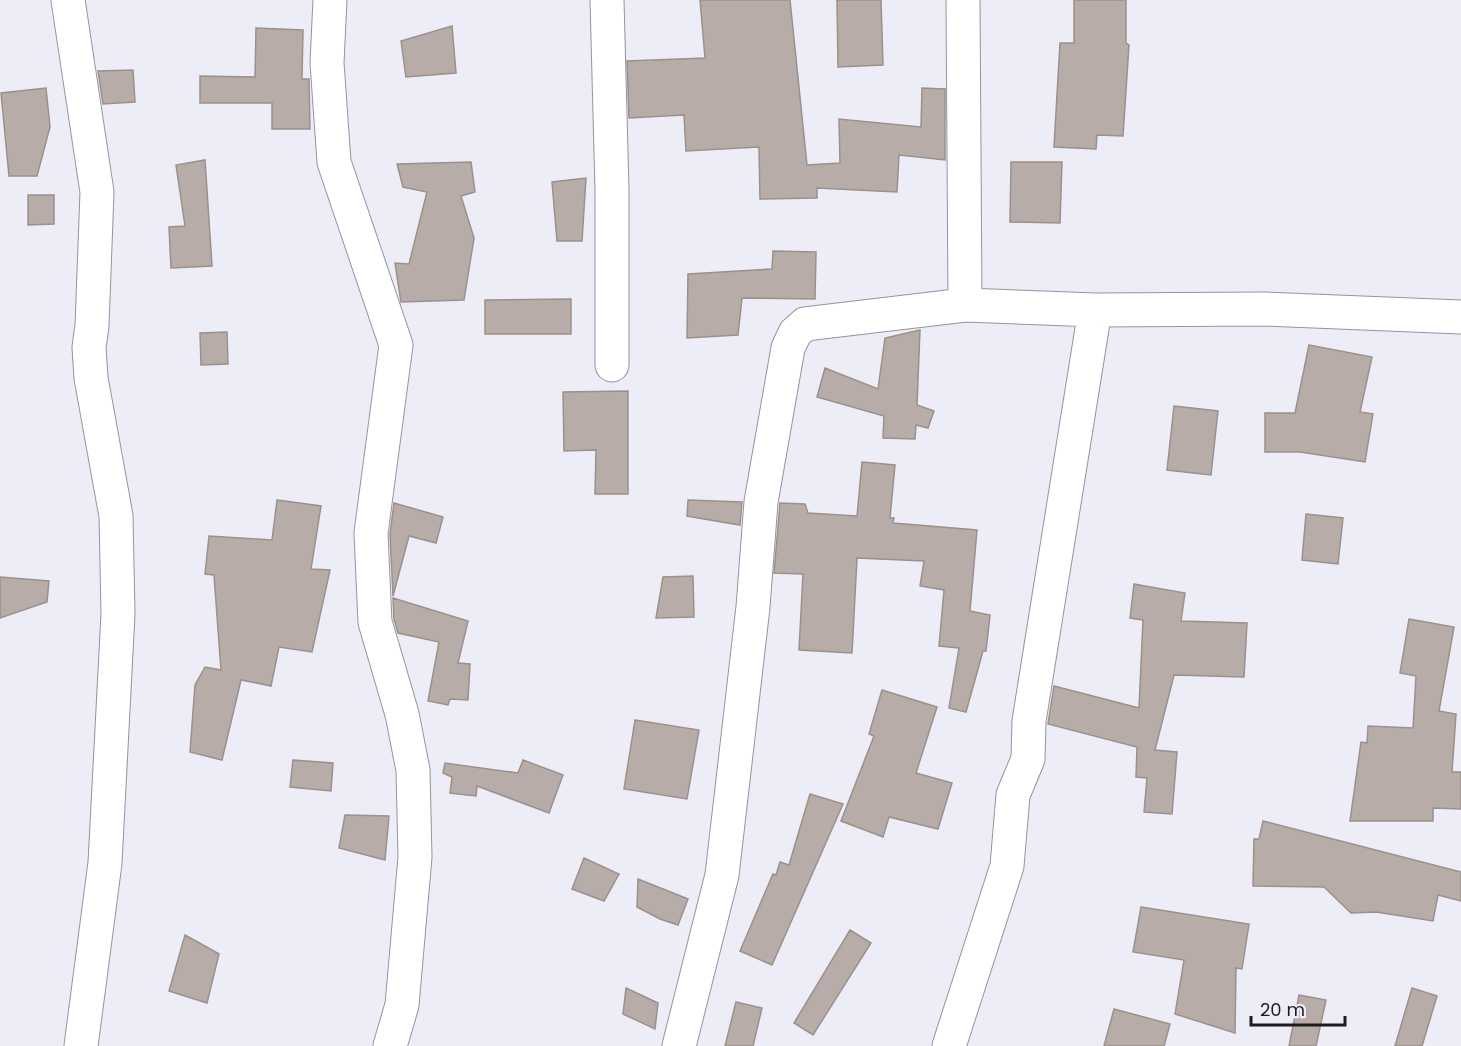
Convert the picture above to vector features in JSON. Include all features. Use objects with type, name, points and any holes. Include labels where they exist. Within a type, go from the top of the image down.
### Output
[{"type":"street","points":[[68,0],[97,192],[92,326],[89,346],[91,378],[116,516],[118,614],[105,864],[81,1046]]},
{"type":"street","points":[[330,0],[327,63],[334,162],[396,345],[372,533],[375,622],[402,714],[413,770],[415,857],[402,1005],[390,1046]]},
{"type":"street","points":[[607,0],[612,190],[612,365]]},
{"type":"street","points":[[963,0],[965,305]]},
{"type":"street","points":[[679,1046],[722,876],[753,607],[761,502],[788,348],[795,333],[806,324],[965,305],[1095,310],[1266,309],[1461,317]]},
{"type":"street","points":[[949,1046],[1007,866],[1013,795],[1028,759],[1029,721],[1095,310]]},
{"type":"building","points":[[700,0],[790,0],[807,165],[840,163],[839,119],[921,127],[922,88],[945,89],[945,160],[899,155],[897,192],[817,188],[817,198],[760,199],[759,147],[686,151],[684,115],[629,118],[627,61],[705,58]]},
{"type":"building","points":[[837,0],[881,0],[883,65],[838,67]]},
{"type":"building","points":[[1074,0],[1126,0],[1126,43],[1129,45],[1123,136],[1097,135],[1096,149],[1054,147],[1060,43],[1074,43]]},
{"type":"building","points":[[452,26],[456,73],[406,77],[401,41]]},
{"type":"building","points":[[256,28],[303,30],[302,79],[309,79],[310,129],[272,129],[272,103],[200,103],[200,76],[255,77]]},
{"type":"building","points":[[133,70],[135,102],[103,104],[98,71]]},
{"type":"building","points":[[46,88],[50,127],[37,176],[9,176],[1,93]]},
{"type":"building","points":[[205,160],[212,266],[171,268],[169,227],[185,226],[176,165]]},
{"type":"building","points":[[471,162],[475,192],[461,196],[474,238],[464,300],[401,302],[395,263],[409,264],[427,192],[403,187],[397,164]]},
{"type":"building","points":[[1011,162],[1062,162],[1060,223],[1010,222]]},
{"type":"building","points":[[586,178],[582,241],[557,241],[552,182]]},
{"type":"building","points":[[28,195],[54,195],[54,224],[28,225]]},
{"type":"building","points":[[773,251],[816,252],[815,299],[742,298],[738,335],[687,338],[688,274],[772,269]]},
{"type":"building","points":[[571,299],[571,334],[485,334],[485,300]]},
{"type":"building","points":[[920,330],[917,405],[934,411],[928,428],[916,425],[915,439],[883,438],[884,416],[817,397],[825,368],[878,389],[885,338]]},
{"type":"building","points":[[227,332],[228,364],[201,365],[200,333]]},
{"type":"building","points":[[1309,345],[1372,357],[1360,412],[1373,414],[1365,462],[1300,452],[1265,452],[1265,413],[1295,413]]},
{"type":"building","points":[[628,391],[628,494],[595,494],[596,450],[564,451],[563,392]]},
{"type":"building","points":[[1174,406],[1218,411],[1211,475],[1167,470]]},
{"type":"building","points":[[862,462],[895,465],[890,518],[894,518],[893,523],[977,530],[970,611],[990,615],[986,651],[983,651],[966,712],[949,708],[959,648],[939,646],[944,590],[920,586],[924,561],[857,558],[852,653],[799,650],[803,574],[774,573],[780,503],[805,504],[808,513],[857,516]]},
{"type":"building","points":[[277,500],[321,506],[311,569],[330,570],[312,652],[279,647],[271,686],[241,680],[222,760],[190,752],[195,685],[205,667],[221,670],[214,575],[205,574],[209,536],[272,540]]},
{"type":"building","points":[[688,500],[742,502],[740,525],[687,516]]},
{"type":"building","points":[[394,503],[443,517],[436,543],[409,536],[393,596],[390,534]]},
{"type":"building","points":[[1306,514],[1343,518],[1338,564],[1302,560]]},
{"type":"building","points":[[693,576],[694,617],[656,618],[663,577]]},
{"type":"building","points":[[0,577],[49,581],[47,602],[0,618]]},
{"type":"building","points":[[1134,584],[1185,593],[1181,621],[1247,623],[1244,677],[1174,675],[1155,750],[1177,752],[1172,814],[1144,812],[1147,778],[1136,777],[1137,747],[1048,724],[1054,686],[1139,708],[1143,620],[1130,618]]},
{"type":"building","points":[[393,598],[468,621],[458,663],[470,664],[468,700],[450,699],[448,705],[428,701],[439,642],[398,633],[394,619]]},
{"type":"building","points":[[1409,619],[1454,627],[1439,711],[1456,714],[1452,772],[1461,772],[1461,809],[1433,808],[1433,821],[1350,821],[1361,742],[1367,743],[1368,726],[1413,728],[1416,676],[1400,673]]},
{"type":"building","points":[[882,690],[937,707],[916,773],[952,783],[938,829],[889,817],[883,837],[841,821],[874,736],[869,734]]},
{"type":"building","points":[[635,720],[699,730],[687,799],[624,789]]},
{"type":"building","points":[[293,760],[333,763],[331,791],[290,787]]},
{"type":"building","points":[[523,760],[563,775],[549,813],[477,786],[476,796],[450,793],[452,777],[443,773],[445,763],[518,773]]},
{"type":"building","points":[[810,794],[843,804],[772,965],[740,951],[773,874],[776,875],[780,862],[789,865]]},
{"type":"building","points":[[345,815],[389,816],[385,860],[339,848]]},
{"type":"building","points":[[1263,821],[1461,872],[1461,901],[1438,895],[1433,921],[1376,912],[1351,913],[1324,887],[1253,886],[1254,839],[1259,839]]},
{"type":"building","points":[[584,858],[619,874],[604,901],[572,889]]},
{"type":"building","points":[[638,879],[688,899],[678,925],[637,907]]},
{"type":"building","points":[[1141,907],[1249,924],[1242,969],[1236,968],[1235,1033],[1175,1014],[1184,960],[1133,952]]},
{"type":"building","points":[[850,930],[871,943],[813,1035],[794,1023]]},
{"type":"building","points":[[185,935],[219,954],[207,1003],[169,991]]},
{"type":"building","points":[[626,988],[658,1003],[655,1029],[623,1014]]},
{"type":"building","points":[[1412,988],[1437,996],[1422,1046],[1395,1046]]},
{"type":"building","points":[[1299,995],[1326,1000],[1316,1046],[1289,1046]]},
{"type":"building","points":[[736,1002],[762,1008],[753,1046],[725,1046]]},
{"type":"building","points":[[1114,1009],[1170,1024],[1164,1046],[1104,1046]]}]
